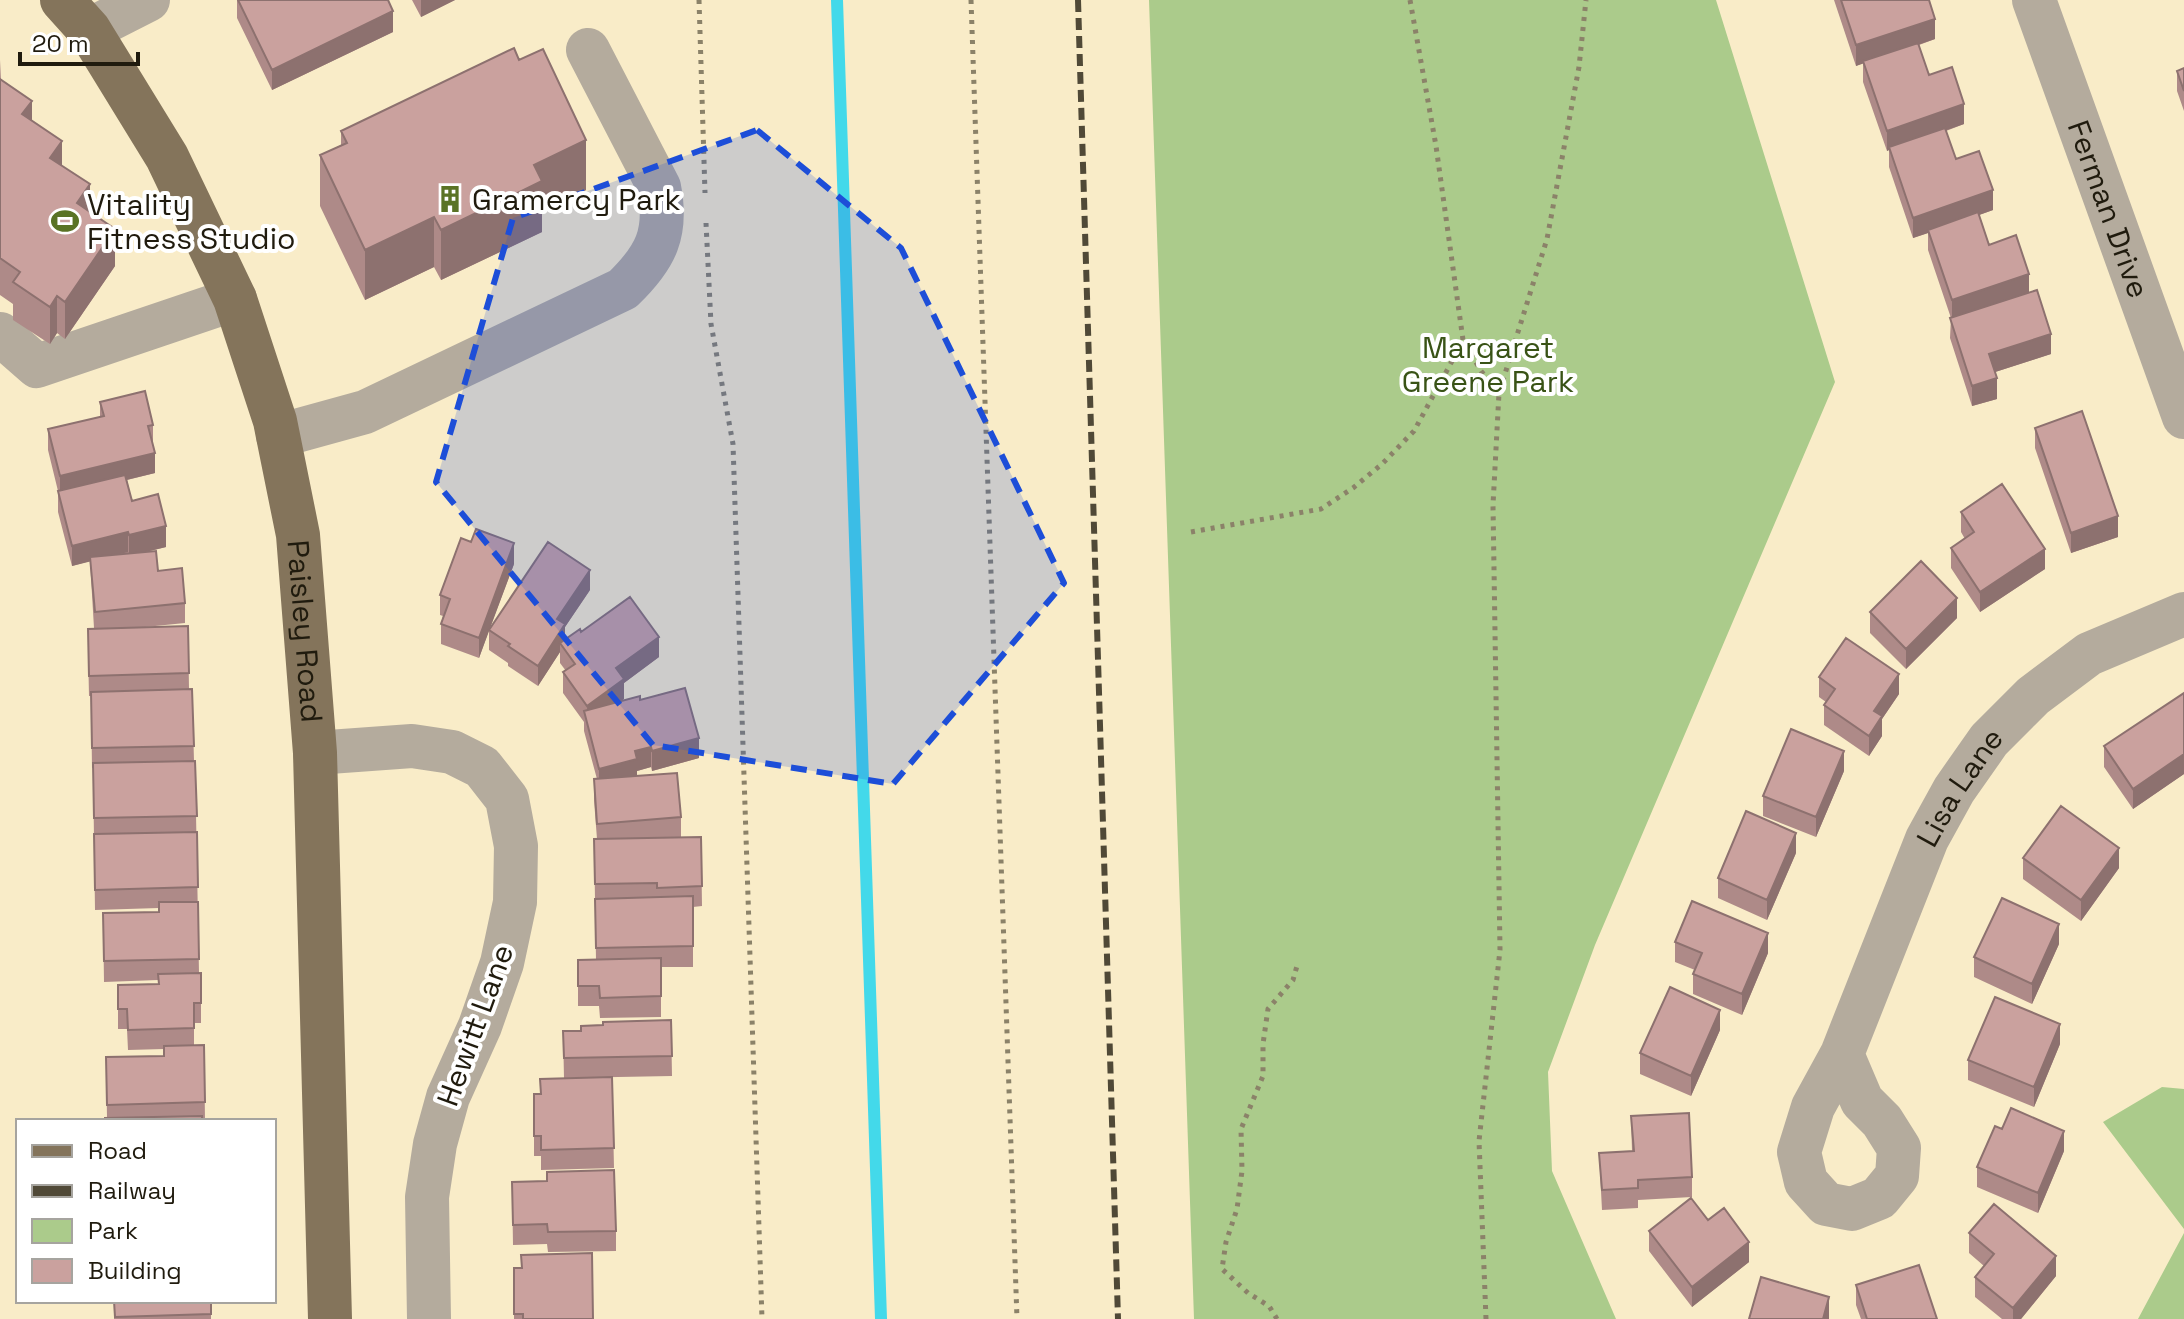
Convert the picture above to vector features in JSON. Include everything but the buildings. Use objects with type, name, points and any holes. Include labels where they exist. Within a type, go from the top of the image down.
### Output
[{"type":"main road","name":"Paisley Road","points":[[76,15],[167,157],[235,299],[278,436],[298,535],[315,753],[330,1319]]},
{"type":"street","points":[[76,15],[148,0]]},
{"type":"street","name":"Ferman Drive","points":[[2034,0],[2184,417]]},
{"type":"street","points":[[278,436],[365,412],[623,289],[641,271],[659,241],[663,211],[659,187],[588,50]]},
{"type":"street","points":[[0,334],[37,366],[235,299]]},
{"type":"street","name":"Lisa Lane","points":[[1842,1054],[1927,839],[1954,790],[1989,740],[2033,696],[2089,654],[2184,614]]},
{"type":"street","name":"Hewitt Lane","points":[[315,753],[412,746],[452,752],[482,767],[507,799],[516,846],[515,902],[502,963],[480,1026],[448,1097],[435,1144],[427,1197],[429,1319]]},
{"type":"path","points":[[699,0],[706,199]]},
{"type":"path","points":[[971,0],[1017,1319]]},
{"type":"path","points":[[1410,0],[1436,146],[1463,340],[1481,371],[1499,393]]},
{"type":"path","points":[[1486,1319],[1479,1141],[1500,950],[1493,505],[1499,393],[1547,239],[1579,67],[1586,0]]},
{"type":"path","points":[[706,214],[711,324],[733,444],[762,1319]]},
{"type":"path","points":[[1191,532],[1321,509],[1353,488],[1414,431],[1463,340]]},
{"type":"path","points":[[1277,1319],[1269,1306],[1248,1293],[1222,1269],[1226,1242],[1237,1209],[1242,1171],[1241,1129],[1263,1076],[1268,1009],[1293,980],[1297,966]]},
{"type":"highlighted area","points":[[757,130],[901,248],[1064,583],[893,784],[653,745],[436,482],[513,218]]},
{"type":"green space","name":"Margaret Greene Park","points":[[1149,0],[1716,0],[1835,382],[1595,945],[1548,1072],[1552,1171],[1616,1319],[1194,1319]]},
{"type":"green space","points":[[2162,1087],[2184,1089],[2184,1229],[2103,1122]]},
{"type":"green space","points":[[2184,1233],[2184,1319],[2138,1319]]},
{"type":"waterway","points":[[837,0],[881,1319]]},
{"type":"railway","points":[[1078,0],[1118,1319]]},
{"type":"place","name":"Gramercy Park","points":[[450,199]]},
{"type":"place","name":"Vitality Fitness Studio","points":[[65,221]]}]
